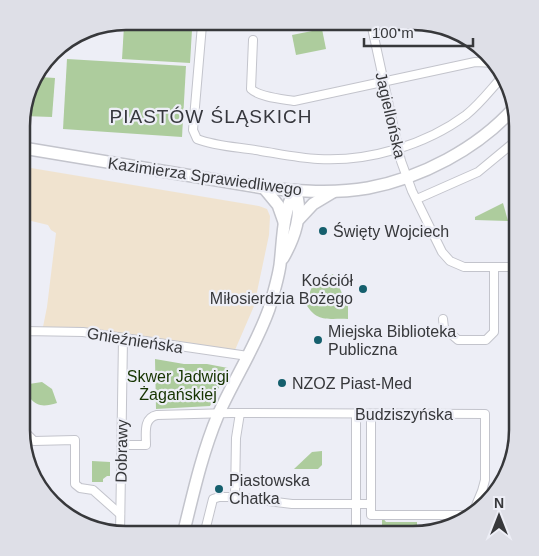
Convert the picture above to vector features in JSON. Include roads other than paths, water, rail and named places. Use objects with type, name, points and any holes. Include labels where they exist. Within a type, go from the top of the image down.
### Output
[{"type":"street","points":[[202,30],[193,130],[197,139],[215,143],[317,159],[364,156],[399,148],[443,129],[466,115],[498,82]]},
{"type":"street","name":"Jagiellońska","points":[[373,30],[406,178],[442,252],[450,261],[464,267],[509,267]]},
{"type":"street","points":[[253,40],[251,90],[276,99],[294,101],[384,80],[475,62],[485,62]]},
{"type":"street","name":"Kazimierza Sprawiedliwego","points":[[30,149],[264,188],[295,191],[334,191],[367,188],[406,178],[468,147],[486,134],[508,114]]},
{"type":"street","points":[[417,199],[478,172],[509,146]]},
{"type":"street","points":[[264,188],[278,205],[285,225]]},
{"type":"street","points":[[280,264],[297,222],[300,206],[295,191]]},
{"type":"street","points":[[185,526],[206,450],[219,413],[248,356],[269,308],[280,264],[290,202],[295,191]]},
{"type":"street","points":[[297,222],[314,204],[334,191]]},
{"type":"street","points":[[443,319],[444,328],[458,340],[486,340],[494,332],[494,267]]},
{"type":"street","name":"Gnieźnieńska","points":[[30,331],[76,331],[248,356]]},
{"type":"street","name":"Dobrawy","points":[[120,526],[123,338]]},
{"type":"street","name":"Budziszyńska","points":[[130,444],[146,445],[147,422],[152,416],[219,413],[485,414],[485,480],[482,491]]},
{"type":"street","points":[[235,497],[236,438],[240,413]]},
{"type":"street","points":[[356,414],[356,526]]},
{"type":"street","points":[[371,414],[371,515],[457,515]]},
{"type":"street","points":[[30,436],[34,440],[74,440],[75,484],[80,488],[93,490],[120,514]]},
{"type":"street","points":[[206,526],[213,499],[219,497],[235,497],[292,504],[370,504]]},
{"type":"place","name":"Święty Wojciech","points":[[323,231]]},
{"type":"place","name":"Kościół Miłosierdzia Bożego","points":[[363,289]]},
{"type":"place","name":"Miejska Biblioteka Publiczna","points":[[318,340]]},
{"type":"place","name":"NZOZ Piast-Med","points":[[282,383]]},
{"type":"place","name":"Piastowska Chatka","points":[[219,489]]},
{"type":"district","name":"PIASTÓW ŚLĄSKICH","points":[[211,116]]},
{"type":"park label","name":"Skwer Jadwigi Żagańskiej","points":[[178,385]]}]
